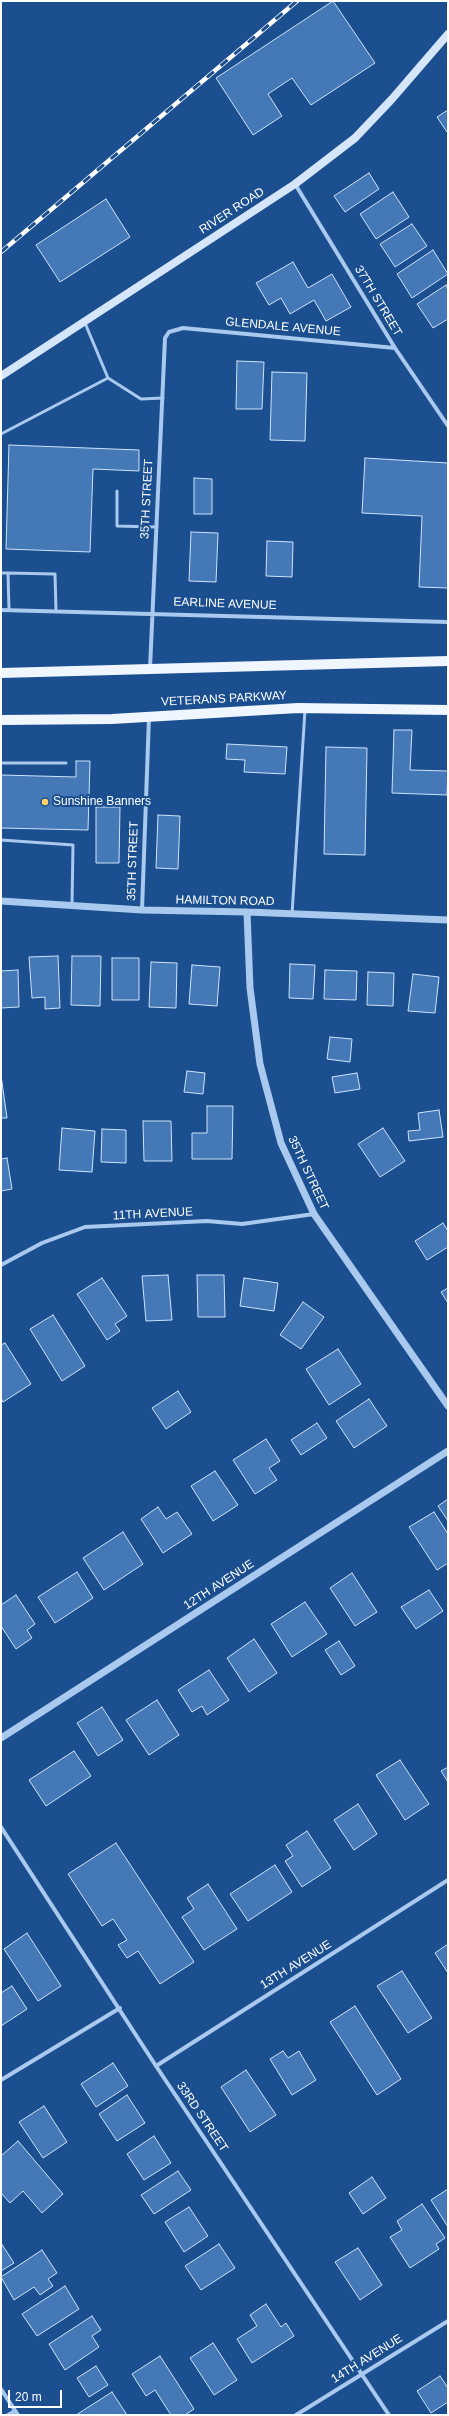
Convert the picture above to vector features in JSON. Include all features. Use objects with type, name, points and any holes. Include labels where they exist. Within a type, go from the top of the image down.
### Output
[{"type":"main road","name":"RIVER ROAD","points":[[1,376],[295,184],[355,138],[392,99],[448,34]]},
{"type":"main road","points":[[1,672],[448,661]]},
{"type":"main road","name":"VETERANS PARKWAY","points":[[1,720],[149,717],[305,708],[448,710]]},
{"type":"street","name":"37TH STREET","points":[[295,184],[395,348],[448,426]]},
{"type":"street","name":"GLENDALE AVENUE","points":[[169,332],[183,328],[395,348]]},
{"type":"street","name":"35TH STREET","points":[[150,668],[165,338],[169,332]]},
{"type":"street","name":"EARLINE AVENUE","points":[[1,610],[152,612],[448,622]]},
{"type":"street","name":"35TH STREET","points":[[142,910],[149,717]]},
{"type":"street","name":"HAMILTON ROAD","points":[[1,901],[142,910],[247,912],[448,920]]},
{"type":"street","name":"35TH STREET","points":[[247,912],[250,988],[260,1064],[281,1143],[314,1214],[448,1406]]},
{"type":"street","name":"11TH AVENUE","points":[[1,1265],[42,1243],[85,1228],[207,1221],[242,1224],[314,1214]]},
{"type":"street","name":"12TH AVENUE","points":[[1,1738],[448,1451]]},
{"type":"street","name":"33RD STREET","points":[[1,1827],[120,2008],[156,2066],[389,2415]]},
{"type":"street","name":"13TH AVENUE","points":[[156,2066],[448,1880]]},
{"type":"street","points":[[1,2080],[120,2008]]},
{"type":"street","name":"14TH AVENUE","points":[[296,2415],[448,2321]]},
{"type":"street","points":[[1,2389],[18,2415]]},
{"type":"street","points":[[8,2415],[15,2411]]},
{"type":"lane","points":[[85,321],[108,378],[141,399],[162,398]]},
{"type":"lane","points":[[1,434],[108,378]]},
{"type":"lane","points":[[117,491],[117,526],[156,527]]},
{"type":"lane","points":[[1,573],[55,574],[56,610]]},
{"type":"lane","points":[[8,573],[9,610]]},
{"type":"lane","points":[[292,914],[305,708]]},
{"type":"lane","points":[[1,764],[66,763]]},
{"type":"lane","points":[[1,840],[73,845],[72,905]]},
{"type":"building","points":[[333,1],[375,63],[311,105],[292,78],[268,94],[282,116],[253,135],[216,78]]},
{"type":"building","points":[[448,110],[448,132],[447,132],[437,117]]},
{"type":"building","points":[[369,173],[379,189],[345,212],[334,196]]},
{"type":"building","points":[[393,192],[409,217],[376,239],[360,214]]},
{"type":"building","points":[[106,199],[130,237],[60,282],[36,245]]},
{"type":"building","points":[[412,224],[427,246],[395,267],[380,244]]},
{"type":"building","points":[[433,250],[448,274],[412,298],[397,274]]},
{"type":"building","points":[[293,262],[308,288],[332,274],[351,307],[326,321],[314,300],[290,314],[281,298],[269,305],[256,283]]},
{"type":"building","points":[[446,285],[448,289],[448,319],[433,328],[417,304]]},
{"type":"building","points":[[237,361],[264,362],[262,409],[236,409]]},
{"type":"building","points":[[272,372],[307,373],[305,441],[270,440]]},
{"type":"building","points":[[9,445],[139,450],[139,471],[93,469],[90,552],[6,549]]},
{"type":"building","points":[[365,458],[448,463],[448,588],[419,587],[422,516],[362,513]]},
{"type":"building","points":[[194,478],[212,479],[212,514],[194,514]]},
{"type":"building","points":[[191,532],[218,533],[216,582],[189,581]]},
{"type":"building","points":[[267,541],[293,542],[292,577],[266,576]]},
{"type":"building","points":[[394,730],[412,730],[410,770],[448,771],[447,795],[392,793]]},
{"type":"building","points":[[227,744],[287,747],[285,774],[244,772],[245,760],[226,759]]},
{"type":"building","points":[[326,747],[367,748],[365,855],[324,854]]},
{"type":"building","name":"Sunshine Banners","points":[[76,761],[90,761],[88,830],[1,828],[1,775],[76,777]]},
{"type":"building","points":[[96,807],[120,807],[119,863],[96,863]]},
{"type":"building","points":[[158,815],[180,816],[178,869],[156,868]]},
{"type":"building","points":[[58,956],[60,1008],[45,1009],[45,997],[32,998],[29,957]]},
{"type":"building","points":[[72,956],[101,956],[100,1006],[71,1005]]},
{"type":"building","points":[[112,958],[139,958],[139,1000],[112,1000]]},
{"type":"building","points":[[151,962],[177,963],[176,1008],[149,1007]]},
{"type":"building","points":[[290,964],[315,965],[313,999],[289,998]]},
{"type":"building","points":[[192,965],[220,967],[217,1006],[189,1004]]},
{"type":"building","points":[[18,970],[19,1007],[1,1008],[1,971]]},
{"type":"building","points":[[325,970],[357,971],[356,1000],[324,999]]},
{"type":"building","points":[[368,972],[394,973],[393,1006],[367,1005]]},
{"type":"building","points":[[413,974],[439,977],[435,1013],[408,1011]]},
{"type":"building","points":[[330,1037],[352,1039],[350,1062],[327,1059]]},
{"type":"building","points":[[187,1071],[205,1073],[203,1094],[184,1092]]},
{"type":"building","points":[[357,1073],[360,1089],[335,1093],[332,1077]]},
{"type":"building","points":[[1,1075],[7,1118],[1,1118]]},
{"type":"building","points":[[207,1106],[233,1106],[232,1159],[192,1159],[192,1133],[207,1133]]},
{"type":"building","points":[[439,1110],[443,1137],[409,1141],[408,1131],[420,1130],[418,1113]]},
{"type":"building","points":[[143,1121],[171,1121],[172,1161],[144,1161]]},
{"type":"building","points":[[62,1128],[95,1131],[92,1172],[59,1170]]},
{"type":"building","points":[[383,1128],[405,1161],[380,1177],[358,1144]]},
{"type":"building","points":[[102,1129],[126,1130],[126,1163],[101,1162]]},
{"type":"building","points":[[7,1158],[12,1189],[1,1191],[1,1159]]},
{"type":"building","points":[[443,1223],[448,1231],[448,1247],[427,1260],[415,1241]]},
{"type":"building","points":[[168,1275],[172,1320],[146,1321],[142,1276]]},
{"type":"building","points":[[197,1275],[224,1275],[225,1317],[198,1317]]},
{"type":"building","points":[[102,1278],[127,1316],[115,1324],[120,1331],[107,1340],[77,1294]]},
{"type":"building","points":[[244,1278],[278,1283],[274,1311],[240,1306]]},
{"type":"building","points":[[448,1288],[448,1303],[441,1292]]},
{"type":"building","points":[[303,1302],[324,1317],[301,1349],[280,1335]]},
{"type":"building","points":[[53,1315],[85,1366],[62,1381],[30,1329]]},
{"type":"building","points":[[5,1343],[31,1384],[3,1402],[1,1398],[1,1345]]},
{"type":"building","points":[[338,1349],[361,1384],[329,1405],[306,1369]]},
{"type":"building","points":[[178,1391],[191,1412],[166,1429],[152,1408]]},
{"type":"building","points":[[369,1399],[387,1426],[354,1448],[336,1421]]},
{"type":"building","points":[[317,1423],[327,1438],[301,1455],[291,1440]]},
{"type":"building","points":[[266,1439],[280,1461],[269,1468],[277,1480],[255,1494],[233,1460]]},
{"type":"building","points":[[215,1471],[238,1505],[213,1521],[191,1486]]},
{"type":"building","points":[[448,1499],[448,1521],[438,1506]]},
{"type":"building","points":[[158,1507],[166,1519],[177,1512],[192,1534],[163,1553],[141,1519]]},
{"type":"building","points":[[434,1512],[448,1534],[448,1563],[437,1570],[409,1527]]},
{"type":"building","points":[[123,1532],[143,1564],[104,1590],[83,1558]]},
{"type":"building","points":[[77,1572],[93,1598],[55,1623],[38,1597]]},
{"type":"building","points":[[352,1573],[377,1612],[355,1626],[330,1588]]},
{"type":"building","points":[[429,1590],[443,1611],[416,1629],[401,1607]]},
{"type":"building","points":[[16,1595],[35,1624],[27,1630],[32,1638],[16,1649],[1,1626],[1,1605]]},
{"type":"building","points":[[305,1602],[327,1634],[292,1657],[271,1624]]},
{"type":"building","points":[[254,1639],[277,1673],[249,1692],[227,1658]]},
{"type":"building","points":[[339,1641],[355,1666],[341,1675],[325,1650]]},
{"type":"building","points":[[209,1670],[229,1700],[207,1715],[202,1706],[192,1712],[178,1690]]},
{"type":"building","points":[[157,1700],[179,1735],[149,1755],[126,1720]]},
{"type":"building","points":[[102,1707],[123,1740],[98,1756],[77,1723]]},
{"type":"building","points":[[74,1751],[91,1776],[46,1806],[29,1780]]},
{"type":"building","points":[[400,1760],[429,1804],[405,1820],[376,1775]]},
{"type":"building","points":[[448,1767],[448,1782],[441,1771]]},
{"type":"building","points":[[358,1804],[377,1834],[354,1850],[334,1820]]},
{"type":"building","points":[[307,1831],[331,1868],[302,1887],[285,1861],[293,1856],[286,1845]]},
{"type":"building","points":[[116,1843],[194,1962],[160,1984],[138,1951],[127,1958],[118,1945],[127,1940],[113,1919],[102,1926],[68,1874]]},
{"type":"building","points":[[275,1865],[292,1892],[248,1921],[230,1894]]},
{"type":"building","points":[[208,1884],[237,1929],[204,1950],[182,1917],[194,1909],[187,1898]]},
{"type":"building","points":[[27,1933],[61,1986],[38,2001],[4,1949]]},
{"type":"building","points":[[448,1944],[448,1973],[435,1953]]},
{"type":"building","points":[[402,1971],[432,2018],[408,2033],[377,1986]]},
{"type":"building","points":[[12,1986],[27,2009],[1,2026],[1,1993]]},
{"type":"building","points":[[355,2006],[401,2079],[377,2095],[330,2022]]},
{"type":"building","points":[[283,2051],[288,2058],[299,2051],[316,2080],[292,2095],[270,2059]]},
{"type":"building","points":[[113,2063],[128,2086],[96,2107],[81,2084]]},
{"type":"building","points":[[246,2070],[276,2115],[250,2132],[221,2087]]},
{"type":"building","points":[[127,2095],[145,2123],[117,2141],[99,2114]]},
{"type":"building","points":[[44,2106],[67,2142],[43,2158],[19,2122]]},
{"type":"building","points":[[154,2136],[171,2163],[144,2180],[127,2154]]},
{"type":"building","points":[[18,2141],[63,2194],[42,2213],[23,2191],[10,2203],[1,2193],[1,2156]]},
{"type":"building","points":[[178,2171],[191,2190],[154,2214],[141,2195]]},
{"type":"building","points":[[372,2177],[386,2198],[363,2214],[349,2193]]},
{"type":"building","points":[[448,2189],[448,2227],[431,2200]]},
{"type":"building","points":[[422,2204],[445,2238],[436,2244],[439,2249],[410,2268],[390,2237],[402,2230],[397,2221]]},
{"type":"building","points":[[189,2207],[208,2236],[184,2252],[165,2222]]},
{"type":"building","points":[[1,2243],[14,2263],[1,2271]]},
{"type":"building","points":[[219,2244],[235,2268],[201,2290],[185,2266]]},
{"type":"building","points":[[358,2248],[382,2285],[360,2300],[335,2262]]},
{"type":"building","points":[[42,2250],[57,2273],[48,2279],[53,2286],[40,2295],[34,2287],[14,2300],[1,2277]]},
{"type":"building","points":[[65,2286],[79,2309],[37,2336],[22,2314]]},
{"type":"building","points":[[266,2304],[281,2327],[286,2323],[294,2336],[252,2363],[237,2339],[257,2326],[250,2315]]},
{"type":"building","points":[[92,2316],[101,2330],[92,2336],[99,2347],[65,2370],[49,2344]]},
{"type":"building","points":[[213,2343],[237,2380],[214,2395],[190,2358]]},
{"type":"building","points":[[160,2356],[194,2409],[185,2415],[171,2415],[155,2390],[146,2396],[132,2374]]},
{"type":"building","points":[[96,2366],[108,2385],[89,2397],[77,2378]]},
{"type":"building","points":[[440,2376],[448,2388],[448,2402],[431,2413],[417,2391]]},
{"type":"building","points":[[112,2392],[127,2415],[76,2415]]},
{"type":"railway","points":[[1,252],[297,1]]},
{"type":"place","name":"Sunshine Banners","points":[[45,802]]}]
